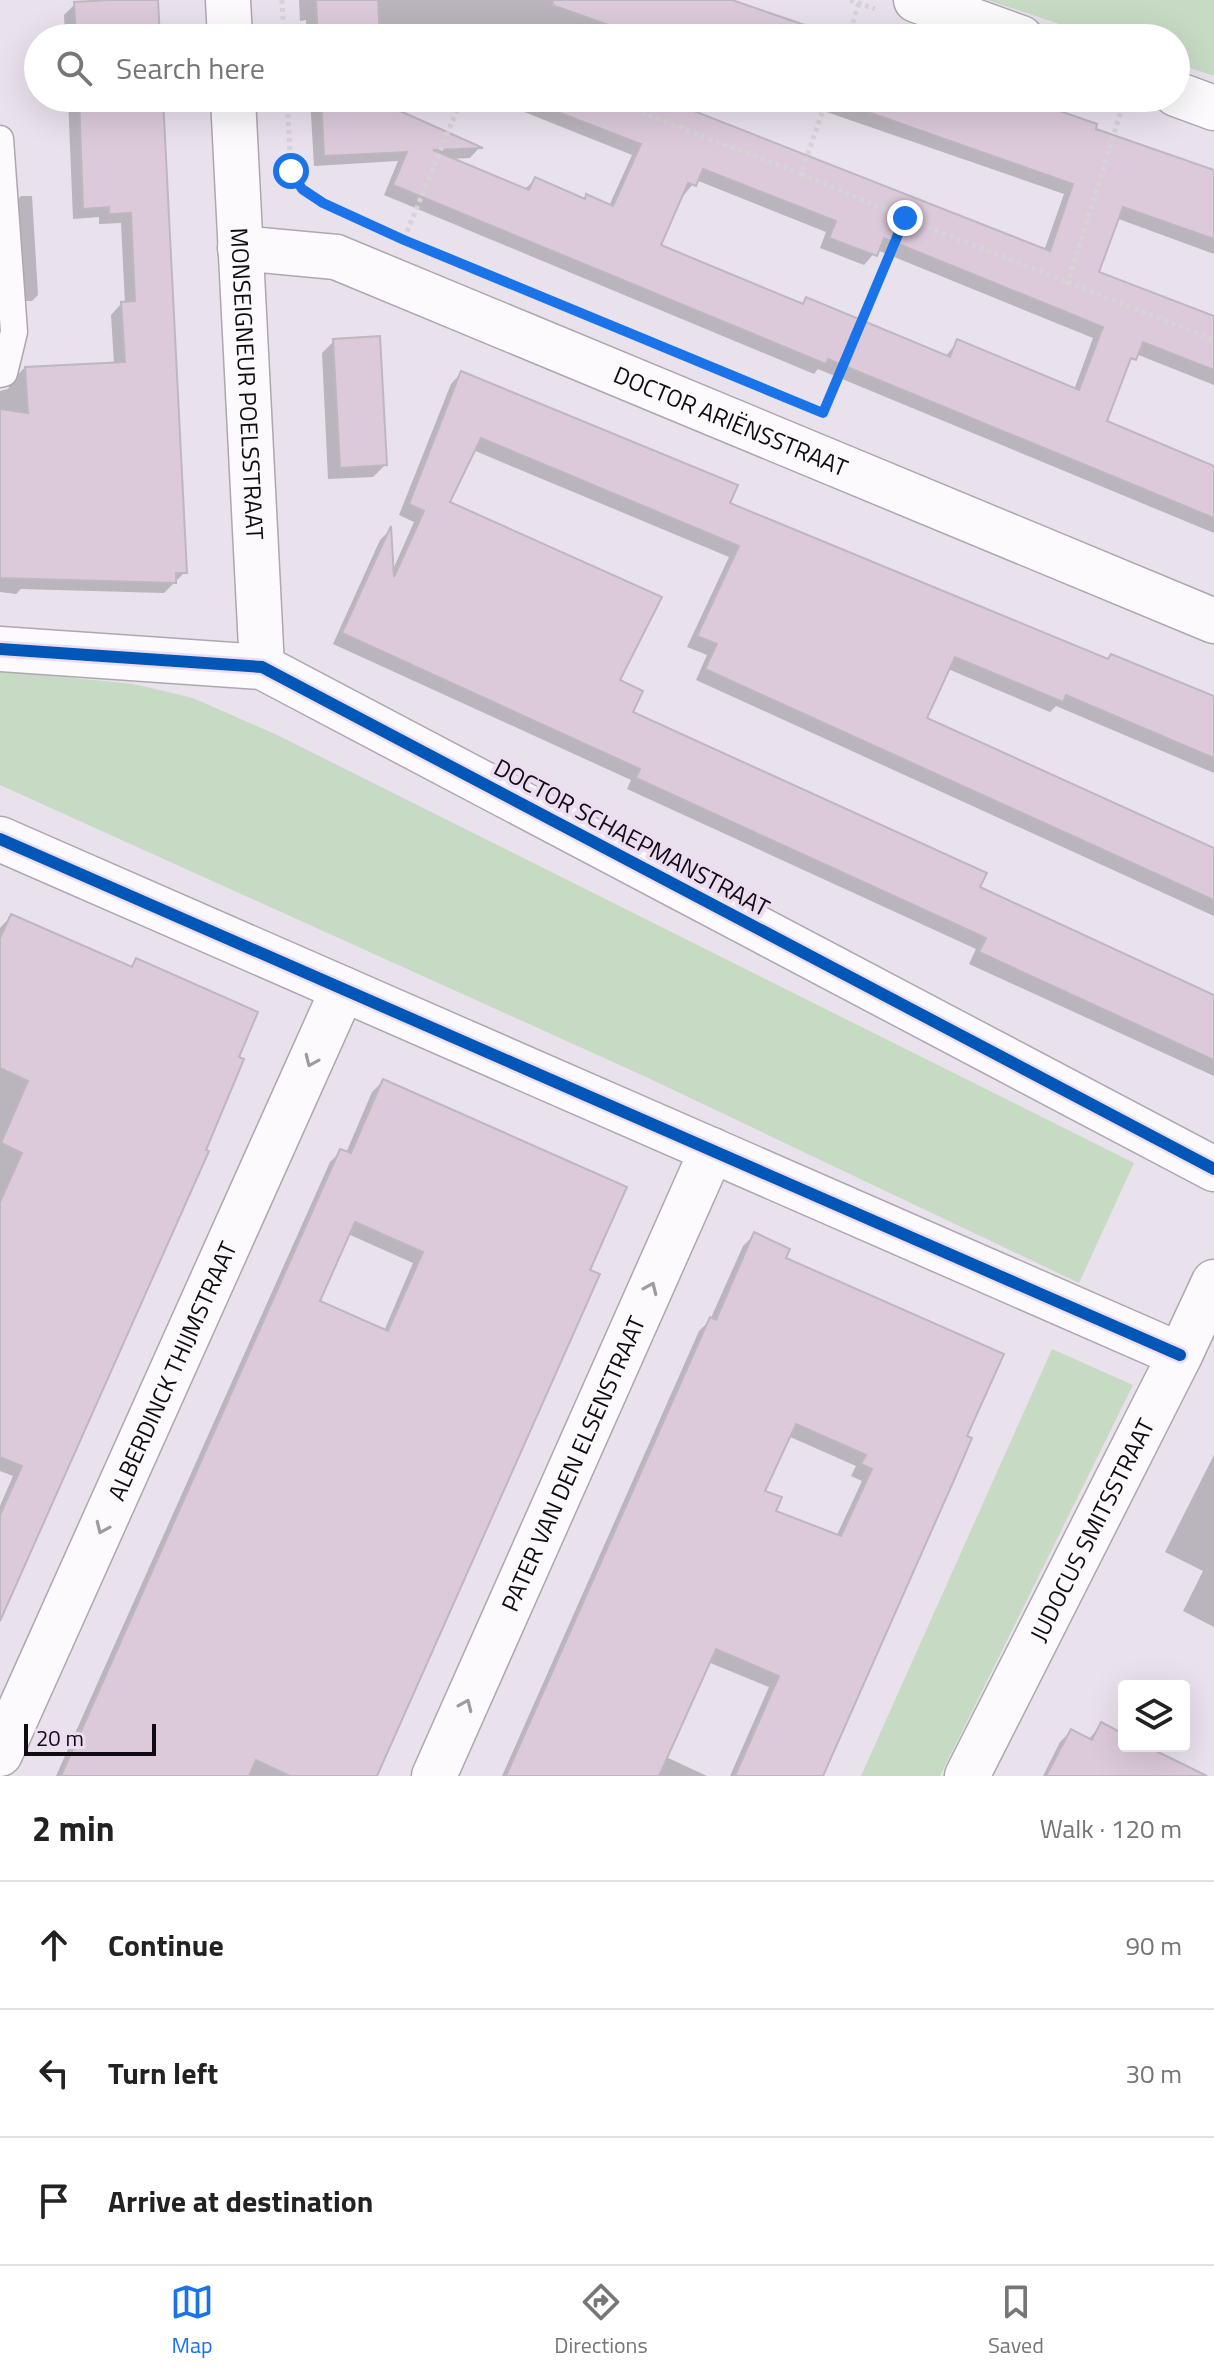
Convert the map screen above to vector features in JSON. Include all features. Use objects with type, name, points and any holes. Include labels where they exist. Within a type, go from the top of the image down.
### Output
[{"type":"street","points":[[228,0],[229,24]]},
{"type":"street","points":[[916,0],[982,24]]},
{"type":"street","points":[[1190,99],[1214,108]]},
{"type":"street","name":"MONSEIGNEUR POELSSTRAAT","points":[[234,112],[262,667]]},
{"type":"street","name":"DOCTOR ARIËNSSTRAAT","points":[[240,248],[336,257],[1214,621]]},
{"type":"street","name":"DOCTOR SCHAEPMANSTRAAT","points":[[0,649],[262,667],[1214,1169]]},
{"type":"street","points":[[0,839],[1180,1355]]},
{"type":"street","name":"ALBERDINCK THIJMSTRAAT","points":[[0,1754],[343,989]]},
{"type":"street","name":"PATER VAN DEN ELSENSTRAAT","points":[[434,1776],[712,1150]]},
{"type":"street","name":"JUDOCUS SMITSSTRAAT","points":[[967,1776],[1214,1282]]},
{"type":"lane","points":[[0,139],[14,332],[4,373],[0,374]]},
{"type":"path","points":[[282,0],[283,24]]},
{"type":"path","points":[[850,0],[859,3],[852,24]]},
{"type":"path","points":[[288,112],[291,171],[302,189],[350,215]]},
{"type":"path","points":[[390,234],[404,240],[456,112]]},
{"type":"path","points":[[640,112],[1214,340]]},
{"type":"path","points":[[801,174],[822,112]]},
{"type":"path","points":[[1068,282],[1121,112]]},
{"type":"path","points":[[808,407],[823,413],[905,218]]},
{"type":"green space","points":[[987,0],[1214,0],[1214,76],[1190,68],[1190,24],[1060,24]]},
{"type":"green space","points":[[0,671],[134,684],[193,698],[275,734],[1134,1163],[1079,1283],[644,1076],[0,785]]},
{"type":"green space","points":[[1052,1349],[1133,1385],[940,1776],[861,1776]]},
{"type":"building","points":[[158,0],[159,24],[75,24],[74,2]]},
{"type":"building","points":[[316,0],[378,0],[379,24],[317,24]]},
{"type":"building","points":[[553,0],[732,0],[802,24],[606,24],[552,5]]},
{"type":"building","points":[[80,112],[164,112],[187,573],[176,573],[176,583],[0,578],[0,409],[28,413],[25,367],[125,362],[121,302],[135,301],[131,213],[109,214],[109,207],[83,209]]},
{"type":"building","points":[[322,112],[402,112],[483,148],[433,150],[529,190],[535,177],[585,199],[586,194],[613,206],[641,144],[558,112],[697,112],[1050,251],[1073,184],[868,112],[1063,112],[1097,124],[1096,129],[1214,170],[1214,239],[1123,207],[1099,272],[1214,316],[1214,370],[1143,342],[1136,360],[1131,358],[1107,421],[1214,466],[1214,518],[828,359],[826,364],[393,185],[407,152],[324,156]],"holes":[[[703,169],[836,221],[829,238],[877,256],[884,238],[1103,327],[1079,390],[957,339],[950,357],[806,297],[803,304],[661,245],[688,183],[696,186]]]},
{"type":"building","points":[[380,336],[387,465],[340,468],[333,339]]},
{"type":"building","points":[[461,371],[738,485],[730,503],[1108,659],[1111,654],[1214,696],[1214,758],[1066,695],[1063,702],[955,657],[927,718],[1214,848],[1214,900],[705,669],[717,644],[697,636],[739,546],[481,438],[450,502],[662,597],[620,680],[643,691],[633,712],[987,873],[980,887],[1214,995],[1214,1060],[979,952],[986,938],[636,778],[640,769],[342,633],[391,526],[394,577],[424,511],[409,504]]},
{"type":"building","points":[[11,914],[132,967],[136,958],[258,1012],[239,1057],[244,1059],[206,1150],[209,1151],[0,1621],[0,1515],[22,1466],[0,1457],[0,1202],[22,1153],[1,1143],[28,1081],[0,1068],[0,938]]},
{"type":"building","points":[[383,1079],[627,1187],[590,1270],[600,1274],[377,1776],[290,1776],[256,1760],[249,1776],[61,1776],[340,1149],[351,1153]],"holes":[[[355,1222],[423,1252],[388,1331],[320,1301]]]},
{"type":"building","points":[[754,1232],[790,1249],[786,1258],[1004,1354],[967,1436],[972,1438],[954,1480],[823,1776],[735,1776],[779,1676],[716,1649],[659,1776],[506,1776],[710,1317],[716,1320]],"holes":[[[796,1424],[866,1455],[861,1464],[872,1469],[841,1536],[776,1511],[782,1497],[765,1491]]]},
{"type":"building","points":[[1101,1722],[1118,1731],[1118,1752],[1158,1752],[1207,1776],[1046,1776],[1071,1729],[1092,1740]]},
{"type":"cycle path","points":[[0,649],[262,667],[1214,1169]]},
{"type":"cycle path","points":[[0,839],[1180,1355]]},
{"type":"route","points":[[291,171],[302,189],[323,203],[404,240],[823,413],[905,218]]}]
